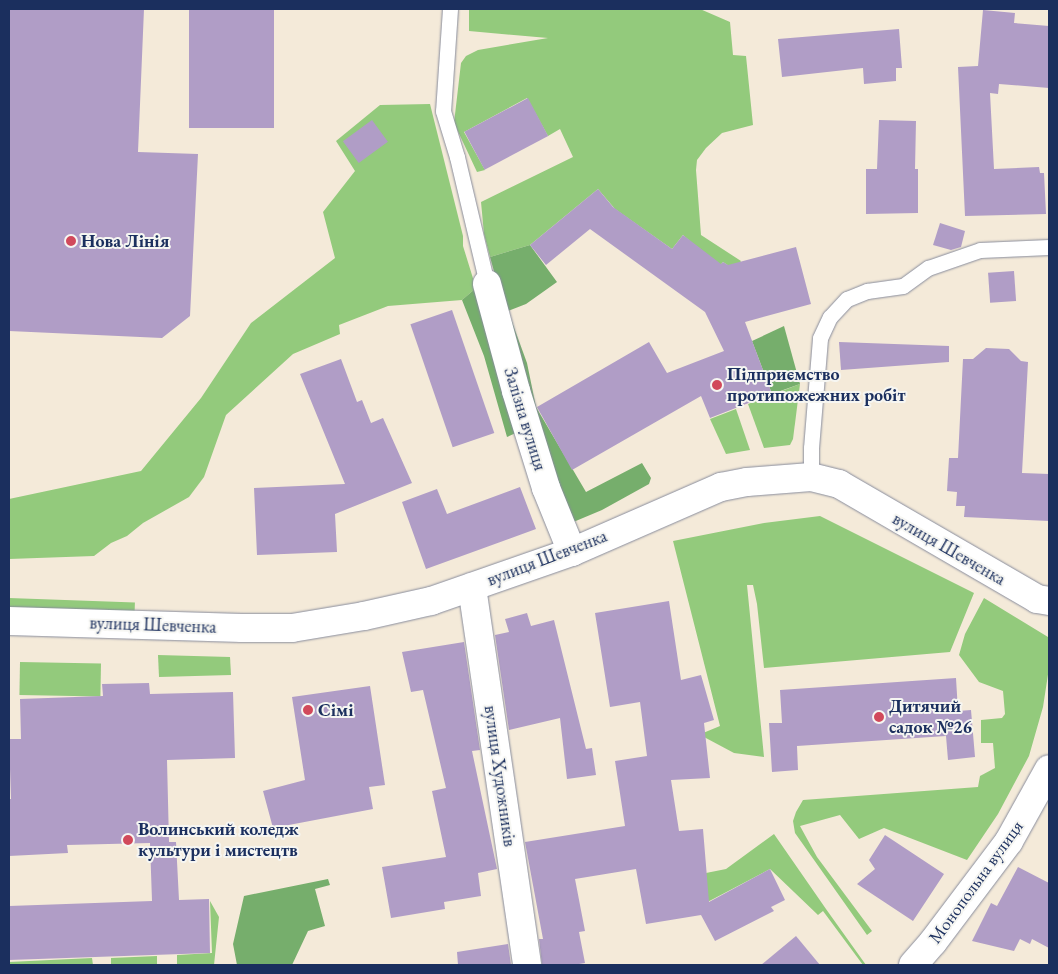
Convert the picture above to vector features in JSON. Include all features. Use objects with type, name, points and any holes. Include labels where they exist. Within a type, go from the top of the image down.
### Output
[{"type":"street","name":"Залізна вулиця","points":[[487,284],[516,391],[546,488],[572,552]]},
{"type":"street","name":"вулиця Шевченка","points":[[9,620],[292,628],[394,610],[472,587],[572,552],[721,487],[747,482],[811,478],[839,484],[1037,600],[1049,601]]},
{"type":"street","name":"вулиця Художників","points":[[472,587],[527,965]]},
{"type":"street","name":"Монопольна вулиця","points":[[913,965],[933,942],[1009,841],[1049,769]]},
{"type":"lane","points":[[450,9],[443,111],[457,157],[487,284]]},
{"type":"lane","points":[[811,478],[811,448],[820,338],[830,317],[847,300],[868,291],[903,286],[928,268],[980,250],[1049,247]]},
{"type":"green space","points":[[469,9],[700,9],[730,22],[733,55],[746,56],[753,125],[722,133],[706,148],[697,160],[696,170],[701,235],[741,261],[735,270],[723,262],[719,267],[683,235],[672,249],[615,209],[598,189],[530,245],[490,257],[484,234],[481,202],[573,157],[560,129],[548,136],[527,98],[464,132],[485,170],[477,172],[454,123],[461,63],[466,56],[478,50],[548,38],[469,31]]},
{"type":"green space","points":[[430,104],[463,236],[463,246],[476,288],[462,300],[388,306],[339,325],[340,334],[293,354],[226,415],[204,477],[189,497],[143,523],[127,536],[111,543],[94,556],[9,559],[9,499],[141,471],[201,398],[251,323],[335,258],[323,212],[355,171],[336,141],[380,105]]},
{"type":"green space","points":[[530,245],[557,282],[526,304],[508,311],[527,363],[536,407],[586,492],[642,463],[651,478],[649,484],[602,510],[571,523],[514,344],[490,257]]},
{"type":"green space","points":[[476,288],[518,432],[507,437],[484,356],[462,300]]},
{"type":"green space","points":[[784,326],[800,384],[772,394],[752,341]]},
{"type":"green space","points":[[800,384],[793,439],[790,445],[764,448],[748,404]]},
{"type":"green space","points":[[736,409],[750,450],[726,454],[710,419]]},
{"type":"green space","points":[[820,516],[974,593],[950,652],[764,668],[757,604],[753,585],[747,585],[764,757],[734,753],[704,737],[674,745],[720,726],[673,541],[764,523]]},
{"type":"green space","points":[[9,598],[135,602],[135,612],[9,608]]},
{"type":"green space","points":[[984,598],[1048,637],[1049,668],[1043,707],[1029,756],[998,814],[967,860],[884,828],[859,839],[840,815],[800,826],[817,857],[872,931],[867,935],[795,833],[793,821],[796,812],[803,800],[978,787],[980,776],[995,768],[993,743],[981,743],[981,720],[1002,718],[1005,714],[1003,691],[979,682],[959,655],[965,634]]},
{"type":"green space","points":[[158,655],[230,657],[231,675],[159,677]]},
{"type":"green space","points":[[20,662],[101,663],[100,696],[19,695]]},
{"type":"green space","points":[[774,834],[866,965],[863,965],[823,911],[818,915],[770,869],[698,907],[706,873],[726,869]]},
{"type":"green space","points":[[328,879],[330,885],[315,889],[325,926],[308,931],[292,965],[237,965],[233,944],[244,896]]},
{"type":"green space","points":[[210,901],[219,917],[214,965],[177,965],[177,955],[212,953]]},
{"type":"green space","points":[[157,956],[157,965],[111,965],[111,958]]},
{"type":"green space","points":[[92,958],[93,965],[9,965],[9,962]]},
{"type":"building","name":"Нова Лінія","points":[[9,9],[144,9],[138,152],[198,154],[190,316],[162,338],[9,331]]},
{"type":"building","points":[[189,9],[274,9],[274,128],[189,128]]},
{"type":"building","points":[[983,10],[1015,13],[1014,23],[1049,26],[1049,88],[999,84],[998,94],[990,93],[994,169],[1039,167],[1040,173],[1044,173],[1046,214],[965,216],[958,67],[978,66]]},
{"type":"building","points":[[899,29],[902,68],[896,68],[896,81],[864,84],[863,68],[782,77],[778,39]]},
{"type":"building","points":[[528,98],[548,136],[485,170],[464,132]]},
{"type":"building","points":[[372,120],[388,142],[359,163],[343,141]]},
{"type":"building","points":[[879,120],[916,121],[915,169],[918,169],[918,213],[866,214],[866,169],[877,169]]},
{"type":"building","points":[[598,189],[613,207],[672,249],[683,235],[721,264],[723,262],[728,265],[796,247],[811,304],[745,322],[772,394],[710,418],[701,396],[572,470],[537,407],[649,342],[667,373],[724,351],[705,312],[590,229],[546,265],[530,245]]},
{"type":"building","points":[[940,223],[965,231],[961,247],[951,250],[933,245]]},
{"type":"building","points":[[1014,271],[1016,301],[990,303],[988,273]]},
{"type":"building","points":[[452,310],[494,433],[453,447],[410,324]]},
{"type":"building","points":[[839,342],[949,346],[949,362],[841,370]]},
{"type":"building","points":[[986,348],[1009,349],[1021,361],[1028,362],[1022,473],[1049,474],[1049,521],[964,517],[965,506],[956,506],[957,492],[947,491],[949,458],[958,458],[963,359],[973,359]]},
{"type":"building","points":[[341,359],[357,402],[362,400],[371,423],[383,418],[412,483],[335,514],[337,552],[257,555],[254,488],[345,484],[300,374]]},
{"type":"building","points":[[520,487],[536,529],[426,569],[402,502],[437,489],[447,514]]},
{"type":"building","points":[[669,601],[681,680],[701,675],[714,720],[704,723],[710,778],[671,780],[679,831],[703,829],[709,902],[770,869],[785,900],[771,907],[774,911],[715,941],[701,915],[646,924],[636,869],[575,879],[585,931],[579,932],[585,963],[542,965],[539,939],[543,939],[525,842],[625,826],[615,761],[647,756],[640,702],[610,707],[595,613]]},
{"type":"building","points":[[527,613],[531,626],[554,620],[586,749],[592,748],[596,775],[567,779],[560,718],[509,730],[495,635],[509,632],[505,619]]},
{"type":"building","points":[[464,642],[480,750],[472,751],[497,869],[478,873],[481,896],[444,902],[445,909],[391,918],[382,867],[446,857],[432,791],[446,788],[423,690],[411,692],[402,652]]},
{"type":"building","points":[[956,678],[958,711],[971,710],[975,757],[948,760],[946,736],[797,746],[798,770],[772,772],[769,723],[782,723],[780,690]]},
{"type":"building","points":[[149,683],[150,694],[233,692],[235,758],[167,760],[169,842],[176,842],[179,900],[209,899],[210,953],[9,960],[9,906],[152,901],[150,843],[67,845],[68,853],[9,856],[9,799],[11,799],[9,739],[21,739],[20,699],[103,696],[102,684]]},
{"type":"building","points":[[370,686],[385,785],[369,787],[373,809],[273,828],[263,791],[305,780],[292,697]]},
{"type":"building","points":[[885,835],[944,874],[913,921],[857,884],[875,869],[869,860]]},
{"type":"building","points":[[1018,867],[1049,883],[1049,948],[1032,939],[1030,944],[1020,939],[1014,951],[972,941],[991,903],[997,906]]},
{"type":"building","points":[[796,936],[820,965],[761,965]]},
{"type":"building","points":[[508,944],[511,965],[458,965],[457,952]]},
{"type":"place","name":"Нова Лінія","points":[[71,241]]},
{"type":"place","name":"Підприємство протипожежних робіт","points":[[717,385]]},
{"type":"place","name":"Сімі","points":[[308,710]]},
{"type":"place","name":"Дитячий садок №26","points":[[879,717]]},
{"type":"place","name":"Волинський коледж культури і мистецтв","points":[[128,840]]}]
